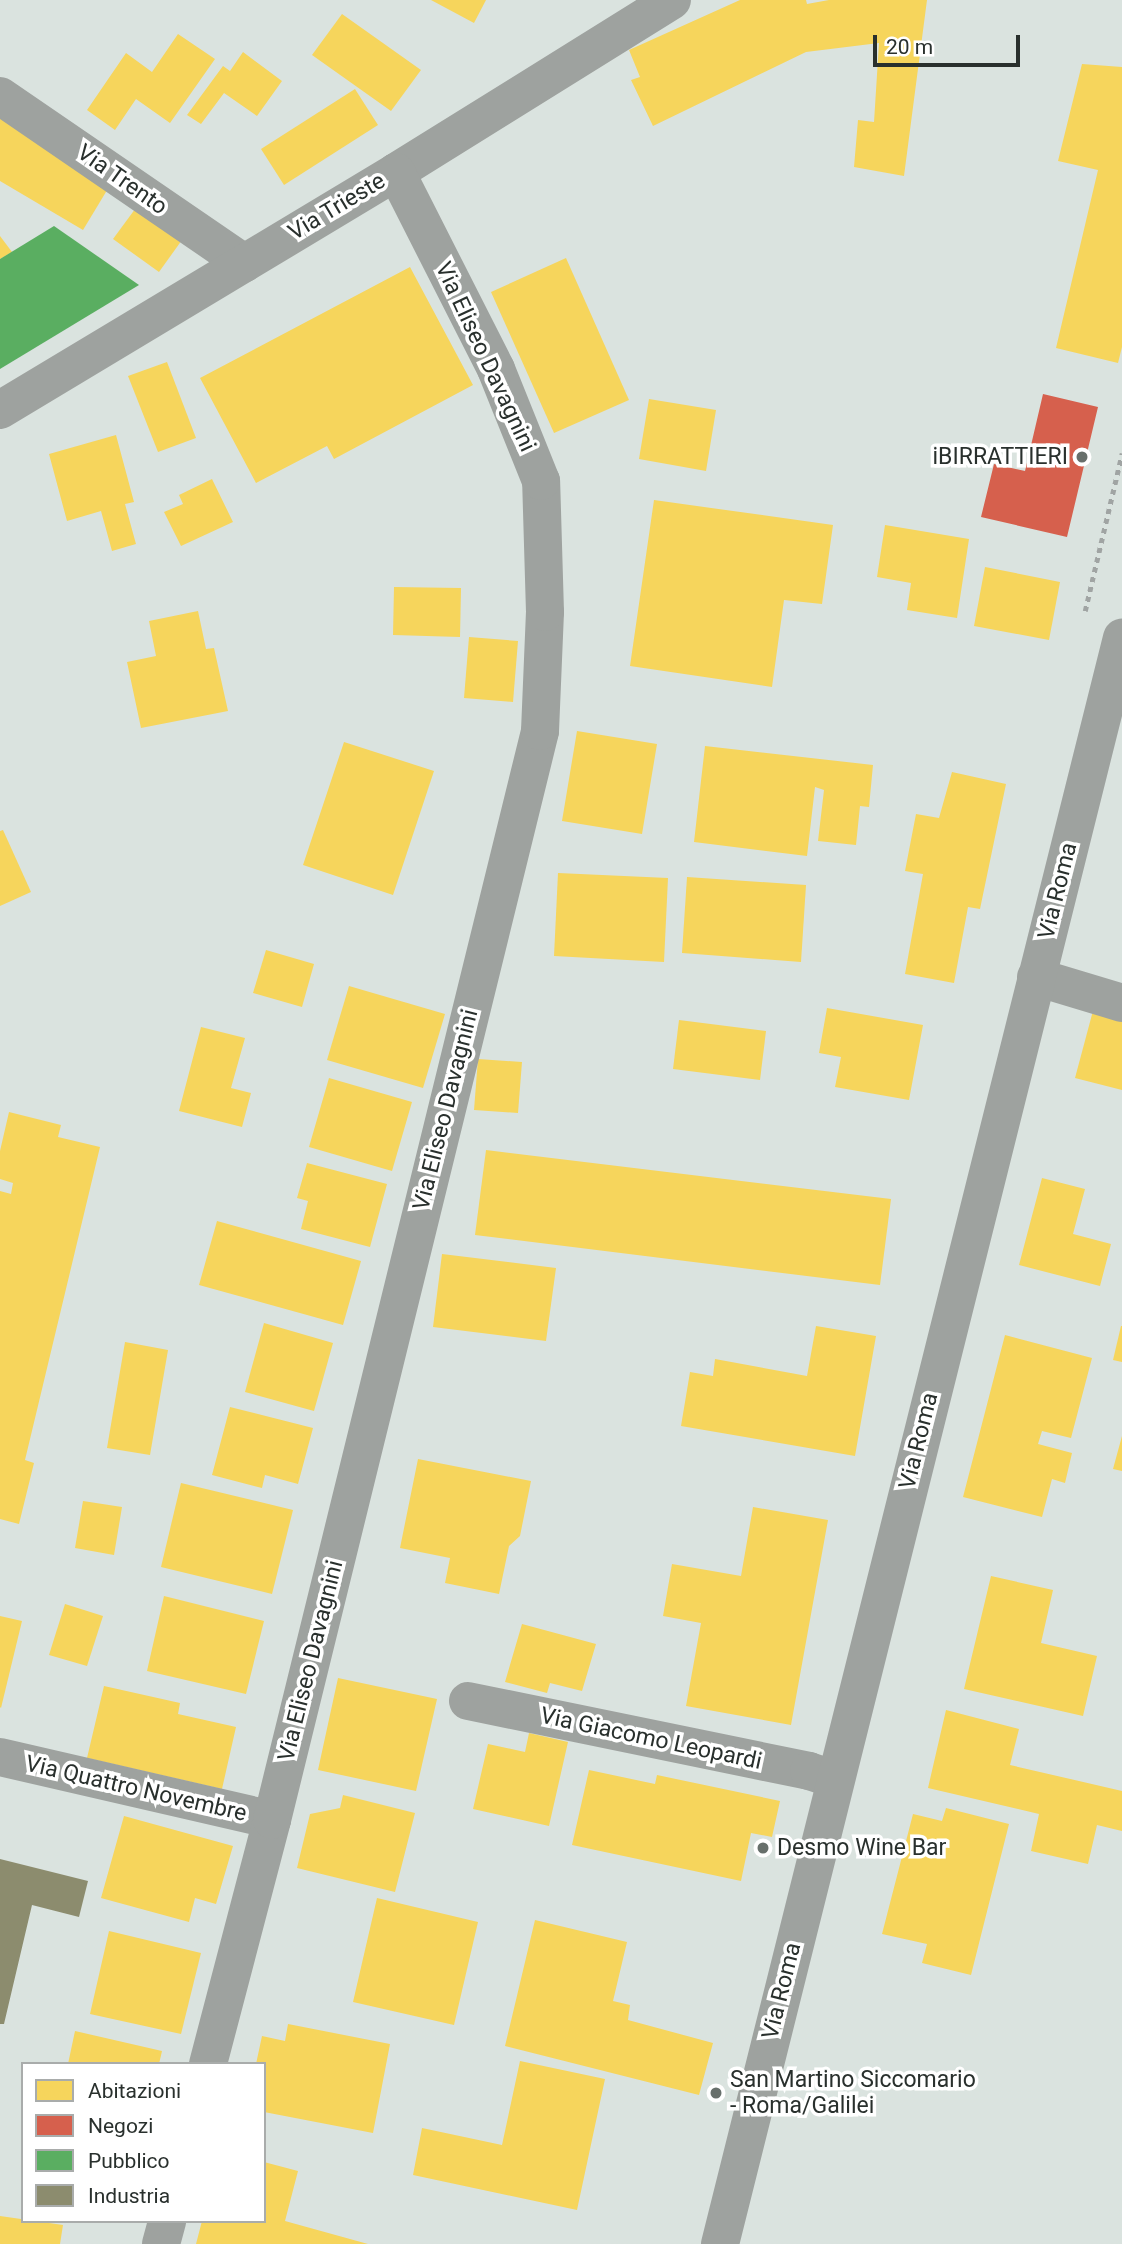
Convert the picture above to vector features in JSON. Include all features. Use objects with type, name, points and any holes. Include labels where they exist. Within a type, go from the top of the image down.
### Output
[{"type":"street","name":"Via Trieste","points":[[0,410],[396,172],[672,0]]},
{"type":"street","name":"Via Trento","points":[[0,96],[244,263]]},
{"type":"street","name":"Via Eliseo Davagnini","points":[[209,2062],[272,1820],[540,731],[545,612],[541,481],[496,369],[396,172]]},
{"type":"street","name":"Via Roma","points":[[720,2244],[834,1779],[1122,638]]},
{"type":"street","points":[[1036,977],[1122,1003]]},
{"type":"street","name":"Via Giacomo Leopardi","points":[[468,1701],[809,1771],[834,1779]]},
{"type":"street","name":"Via Quattro Novembre","points":[[0,1757],[272,1820]]},
{"type":"street","points":[[161,2244],[166,2223]]},
{"type":"building: Abitazioni","points":[[431,0],[486,0],[474,23]]},
{"type":"building: Abitazioni","points":[[740,0],[806,0],[807,4],[829,0],[927,0],[904,176],[854,167],[858,120],[874,122],[879,43],[806,52],[653,126],[631,80],[640,77],[629,50]]},
{"type":"building: Abitazioni","points":[[342,14],[421,70],[391,111],[312,55]]},
{"type":"building: Abitazioni","points":[[178,34],[215,59],[170,123],[136,99],[115,130],[87,110],[126,53],[152,72]]},
{"type":"building: Abitazioni","points":[[243,52],[282,81],[257,116],[224,93],[201,124],[187,115],[223,66],[230,71]]},
{"type":"building: Abitazioni","points":[[1082,64],[1122,67],[1122,347],[1118,363],[1056,348],[1098,170],[1058,161]]},
{"type":"building: Abitazioni","points":[[355,89],[378,125],[284,185],[261,149]]},
{"type":"building: Abitazioni","points":[[0,109],[115,177],[83,230],[0,181]]},
{"type":"building: Abitazioni","points":[[141,201],[187,233],[159,272],[113,239]]},
{"type":"building: Abitazioni","points":[[0,236],[12,252],[0,259]]},
{"type":"building: Abitazioni","points":[[566,258],[629,400],[554,433],[491,292]]},
{"type":"building: Abitazioni","points":[[410,267],[473,385],[334,459],[327,446],[256,483],[200,378]]},
{"type":"building: Abitazioni","points":[[167,362],[196,438],[158,452],[128,376]]},
{"type":"building: Abitazioni","points":[[649,399],[716,410],[706,471],[639,459]]},
{"type":"building: Abitazioni","points":[[116,435],[134,502],[125,504],[136,544],[112,551],[101,511],[67,521],[49,454]]},
{"type":"building: Abitazioni","points":[[212,479],[233,522],[181,546],[164,512],[183,504],[179,495]]},
{"type":"building: Abitazioni","points":[[654,500],[833,525],[822,604],[784,600],[772,687],[630,666]]},
{"type":"building: Abitazioni","points":[[885,525],[969,539],[957,618],[907,610],[911,583],[877,577]]},
{"type":"building: Abitazioni","points":[[985,567],[1060,582],[1049,640],[974,626]]},
{"type":"building: Abitazioni","points":[[394,587],[461,588],[460,637],[393,635]]},
{"type":"building: Abitazioni","points":[[198,611],[206,649],[214,648],[228,711],[141,728],[127,662],[156,656],[149,621]]},
{"type":"building: Abitazioni","points":[[469,637],[518,641],[513,702],[464,698]]},
{"type":"building: Abitazioni","points":[[577,731],[657,744],[642,834],[562,821]]},
{"type":"building: Abitazioni","points":[[344,742],[434,771],[393,895],[303,865]]},
{"type":"building: Abitazioni","points":[[705,746],[873,765],[869,807],[860,806],[856,845],[818,841],[824,790],[815,787],[807,856],[694,842]]},
{"type":"building: Abitazioni","points":[[952,772],[1006,784],[980,909],[968,907],[954,983],[905,974],[923,874],[905,871],[916,814],[939,818]]},
{"type":"building: Abitazioni","points":[[3,830],[31,892],[0,906],[0,831]]},
{"type":"building: Abitazioni","points":[[558,873],[668,878],[664,962],[554,956]]},
{"type":"building: Abitazioni","points":[[687,877],[806,885],[801,962],[682,953]]},
{"type":"building: Abitazioni","points":[[266,950],[314,964],[302,1007],[253,993]]},
{"type":"building: Abitazioni","points":[[349,986],[445,1014],[423,1088],[327,1060]]},
{"type":"building: Abitazioni","points":[[1094,1007],[1122,1014],[1122,1090],[1075,1078]]},
{"type":"building: Abitazioni","points":[[827,1008],[923,1025],[909,1100],[835,1087],[841,1057],[819,1053]]},
{"type":"building: Abitazioni","points":[[679,1020],[766,1031],[760,1080],[673,1069]]},
{"type":"building: Abitazioni","points":[[201,1027],[245,1038],[231,1088],[251,1093],[242,1127],[179,1111]]},
{"type":"building: Abitazioni","points":[[478,1059],[522,1062],[518,1113],[474,1110]]},
{"type":"building: Abitazioni","points":[[329,1078],[412,1102],[392,1171],[309,1147]]},
{"type":"building: Abitazioni","points":[[9,1112],[61,1125],[58,1137],[100,1147],[25,1460],[34,1463],[19,1524],[0,1519],[0,1191],[11,1194],[13,1183],[0,1179],[0,1151]]},
{"type":"building: Abitazioni","points":[[486,1150],[891,1199],[880,1285],[475,1235]]},
{"type":"building: Abitazioni","points":[[307,1163],[387,1184],[370,1247],[301,1229],[308,1201],[297,1198]]},
{"type":"building: Abitazioni","points":[[1042,1178],[1085,1189],[1073,1234],[1111,1244],[1100,1286],[1019,1265]]},
{"type":"building: Abitazioni","points":[[217,1221],[361,1261],[343,1325],[199,1285]]},
{"type":"building: Abitazioni","points":[[442,1254],[556,1268],[546,1341],[433,1327]]},
{"type":"building: Abitazioni","points":[[264,1323],[333,1343],[314,1411],[245,1392]]},
{"type":"building: Abitazioni","points":[[816,1326],[876,1336],[855,1456],[681,1426],[690,1372],[713,1376],[715,1359],[807,1376]]},
{"type":"building: Abitazioni","points":[[1122,1326],[1122,1362],[1113,1360]]},
{"type":"building: Abitazioni","points":[[1005,1335],[1092,1358],[1071,1438],[1042,1431],[1038,1444],[1072,1453],[1065,1483],[1052,1479],[1042,1517],[963,1497]]},
{"type":"building: Abitazioni","points":[[125,1342],[168,1350],[150,1455],[107,1448]]},
{"type":"building: Abitazioni","points":[[230,1407],[313,1428],[298,1484],[265,1475],[262,1488],[212,1475]]},
{"type":"building: Abitazioni","points":[[1122,1436],[1122,1471],[1113,1469]]},
{"type":"building: Abitazioni","points":[[418,1459],[531,1481],[520,1536],[509,1546],[499,1594],[445,1583],[450,1558],[400,1548]]},
{"type":"building: Abitazioni","points":[[181,1483],[293,1510],[272,1594],[161,1567]]},
{"type":"building: Abitazioni","points":[[83,1501],[122,1507],[114,1555],[75,1548]]},
{"type":"building: Abitazioni","points":[[753,1507],[828,1520],[791,1725],[686,1706],[701,1623],[663,1616],[672,1564],[741,1576]]},
{"type":"building: Abitazioni","points":[[991,1576],[1053,1590],[1041,1643],[1097,1656],[1083,1716],[964,1689]]},
{"type":"building: Abitazioni","points":[[164,1596],[264,1621],[246,1694],[147,1671]]},
{"type":"building: Abitazioni","points":[[65,1604],[103,1616],[87,1666],[49,1655]]},
{"type":"building: Abitazioni","points":[[0,1616],[22,1621],[1,1708],[0,1707]]},
{"type":"building: Abitazioni","points":[[522,1624],[596,1644],[582,1691],[550,1683],[547,1693],[505,1682]]},
{"type":"building: Abitazioni","points":[[338,1678],[437,1699],[416,1791],[318,1770]]},
{"type":"building: Abitazioni","points":[[104,1686],[180,1703],[178,1714],[236,1727],[222,1789],[87,1758]]},
{"type":"building: Abitazioni","points":[[946,1710],[1019,1729],[1010,1765],[1122,1791],[1122,1831],[1097,1825],[1088,1864],[1031,1851],[1039,1814],[928,1788]]},
{"type":"building: Abitazioni","points":[[529,1733],[568,1742],[549,1826],[473,1809],[488,1744],[525,1752]]},
{"type":"building: Abitazioni","points":[[589,1770],[655,1784],[657,1775],[780,1801],[772,1837],[751,1833],[741,1881],[572,1845]]},
{"type":"building: Abitazioni","points":[[343,1795],[415,1813],[395,1892],[297,1868],[310,1814],[340,1808]]},
{"type":"building: Abitazioni","points":[[946,1808],[1009,1824],[971,1975],[922,1963],[927,1944],[882,1934],[913,1814],[942,1821]]},
{"type":"building: Abitazioni","points":[[124,1816],[233,1846],[216,1904],[195,1898],[189,1922],[101,1898]]},
{"type":"building: Abitazioni","points":[[377,1898],[478,1922],[454,2025],[353,2002]]},
{"type":"building: Abitazioni","points":[[535,1920],[627,1942],[613,2001],[630,2005],[628,2020],[713,2043],[699,2095],[505,2046]]},
{"type":"building: Abitazioni","points":[[109,1931],[201,1953],[181,2034],[90,2014]]},
{"type":"building: Abitazioni","points":[[288,2024],[390,2044],[373,2133],[266,2112],[266,2062],[256,2062],[262,2036],[285,2041]]},
{"type":"building: Abitazioni","points":[[75,2031],[162,2051],[159,2062],[68,2062]]},
{"type":"building: Abitazioni","points":[[520,2061],[605,2079],[577,2210],[413,2175],[422,2128],[502,2145]]},
{"type":"building: Abitazioni","points":[[266,2163],[298,2171],[285,2221],[368,2244],[196,2244],[201,2223],[266,2223]]},
{"type":"building: Abitazioni","points":[[0,2216],[21,2219],[21,2223],[63,2225],[60,2244],[0,2244]]},
{"type":"building: Negozi","points":[[1043,394],[1098,407],[1067,537],[981,517],[994,464],[1025,471]]},
{"type":"building: Pubblico","points":[[54,226],[139,285],[0,369],[0,259]]},
{"type":"building: Industria","points":[[0,1859],[88,1881],[79,1917],[32,1905],[4,2024],[0,2024]]},
{"type":"place","name":"iBIRRATTIERI","points":[[1082,457]]},
{"type":"place","name":"Desmo Wine Bar","points":[[763,1848]]},
{"type":"place","name":"San Martino Siccomario - Roma/Galilei","points":[[716,2093]]}]
